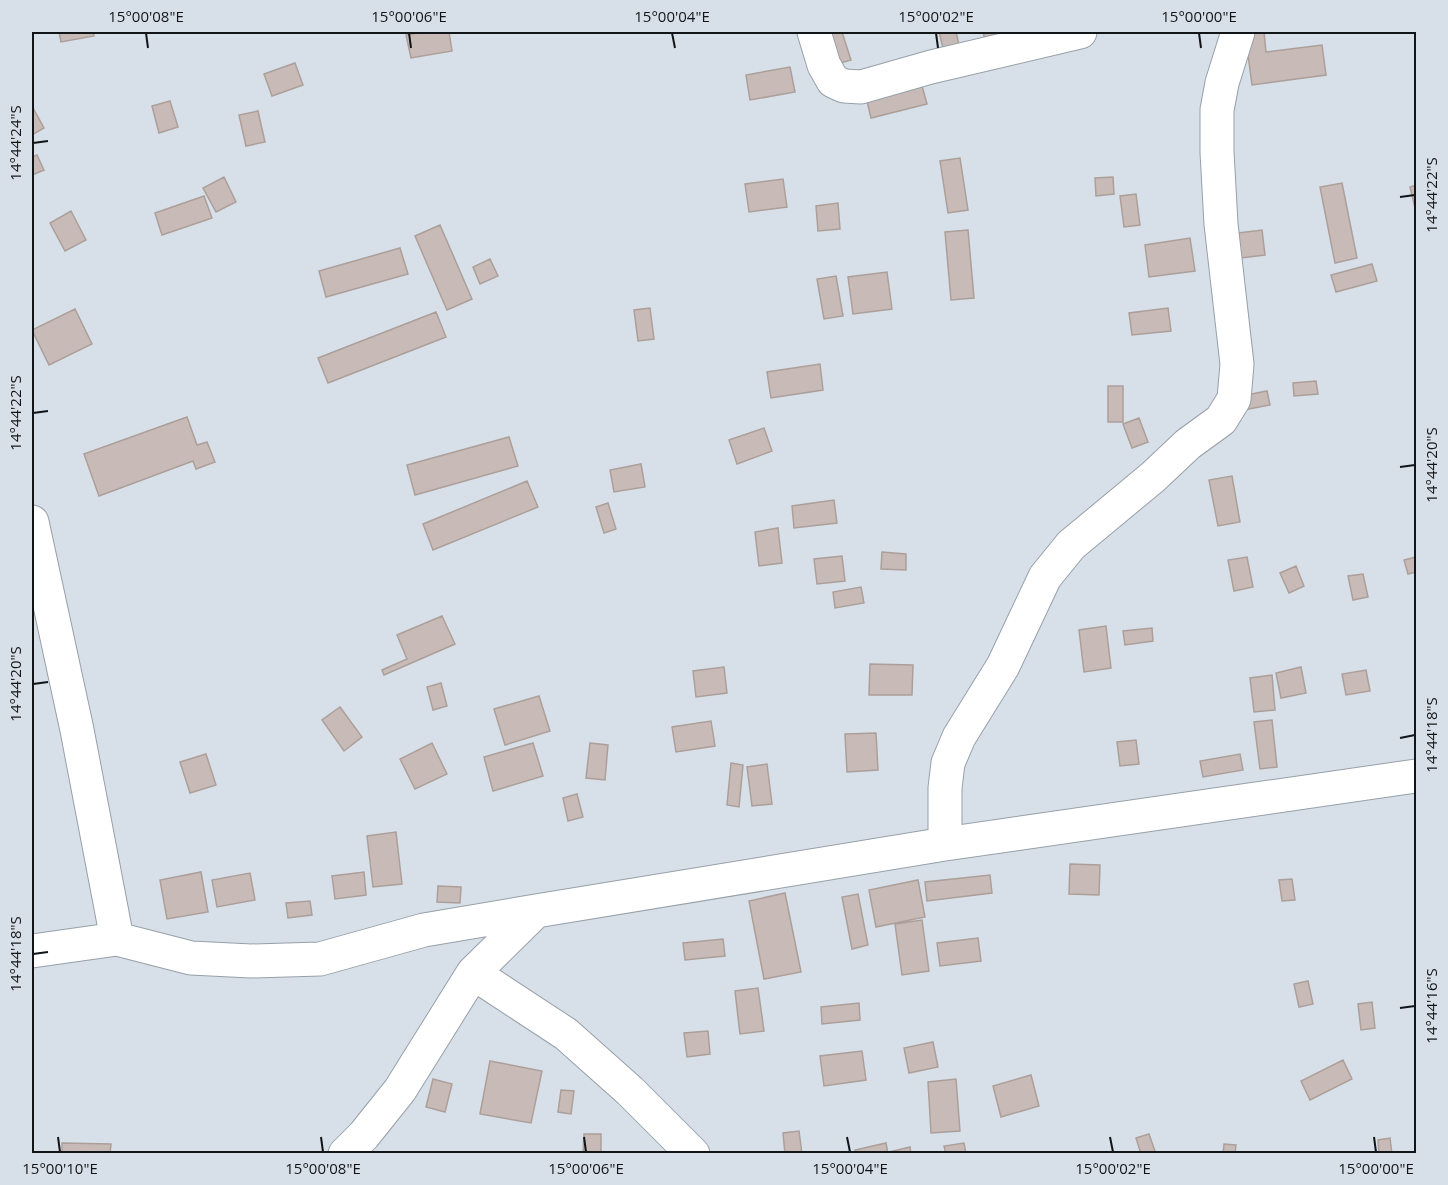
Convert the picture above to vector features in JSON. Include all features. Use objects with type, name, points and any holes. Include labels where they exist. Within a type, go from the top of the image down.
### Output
[{"type":"street","points":[[814,32],[824,65],[833,81],[844,86],[861,87],[1080,32]]},
{"type":"street","points":[[945,844],[945,788],[948,763],[959,737],[1004,666],[1045,577],[1071,545],[1154,477],[1188,444],[1221,420],[1234,399],[1238,364],[1221,224],[1217,110],[1222,83],[1238,32]]},
{"type":"street","points":[[32,522],[77,730],[117,939]]},
{"type":"street","points":[[32,951],[117,939],[191,958],[251,961],[320,959],[424,930],[536,911],[945,844],[1416,776]]},
{"type":"street","points":[[345,1154],[364,1135],[400,1090],[472,973],[536,911]]},
{"type":"street","points":[[472,973],[566,1034],[630,1091],[693,1154]]},
{"type":"building","points":[[59,32],[93,32],[94,36],[61,42]]},
{"type":"building","points":[[449,32],[452,51],[411,58],[406,35]]},
{"type":"building","points":[[815,32],[842,32],[851,60],[825,67]]},
{"type":"building","points":[[939,32],[956,32],[960,49],[944,52]]},
{"type":"building","points":[[983,32],[1023,32],[986,43]]},
{"type":"building","points":[[1245,32],[1264,32],[1266,52],[1322,45],[1326,75],[1252,85]]},
{"type":"building","points":[[295,63],[303,85],[272,96],[264,74]]},
{"type":"building","points":[[790,67],[795,92],[750,100],[746,75]]},
{"type":"building","points":[[922,86],[927,104],[871,118],[867,101]]},
{"type":"building","points":[[170,101],[178,127],[159,133],[152,106]]},
{"type":"building","points":[[32,106],[44,128],[32,135]]},
{"type":"building","points":[[258,111],[265,142],[246,146],[239,115]]},
{"type":"building","points":[[37,155],[44,170],[32,175],[32,157]]},
{"type":"building","points":[[960,158],[968,210],[948,213],[940,161]]},
{"type":"building","points":[[224,177],[236,202],[216,212],[203,188]]},
{"type":"building","points":[[1113,177],[1114,194],[1096,196],[1095,178]]},
{"type":"building","points":[[783,179],[787,207],[749,212],[745,184]]},
{"type":"building","points":[[1342,183],[1357,258],[1335,263],[1320,187]]},
{"type":"building","points":[[1416,185],[1416,212],[1410,187]]},
{"type":"building","points":[[1136,194],[1140,225],[1124,227],[1120,196]]},
{"type":"building","points":[[204,196],[212,218],[162,235],[155,213]]},
{"type":"building","points":[[838,203],[840,229],[818,231],[816,206]]},
{"type":"building","points":[[71,211],[86,240],[65,251],[50,223]]},
{"type":"building","points":[[440,225],[472,299],[447,310],[415,236]]},
{"type":"building","points":[[968,230],[974,298],[951,300],[945,232]]},
{"type":"building","points":[[1262,230],[1265,255],[1233,259],[1230,234]]},
{"type":"building","points":[[1190,238],[1195,271],[1149,277],[1145,245]]},
{"type":"building","points":[[400,248],[408,274],[326,297],[319,271]]},
{"type":"building","points":[[490,259],[498,276],[480,284],[473,267]]},
{"type":"building","points":[[1372,264],[1377,281],[1336,292],[1331,275]]},
{"type":"building","points":[[887,272],[892,309],[853,314],[848,277]]},
{"type":"building","points":[[836,276],[843,316],[824,319],[817,279]]},
{"type":"building","points":[[650,308],[654,339],[638,341],[634,310]]},
{"type":"building","points":[[1168,308],[1171,331],[1132,335],[1129,313]]},
{"type":"building","points":[[75,309],[92,344],[49,365],[32,330]]},
{"type":"building","points":[[436,312],[446,337],[328,383],[318,358]]},
{"type":"building","points":[[820,364],[823,390],[771,398],[767,372]]},
{"type":"building","points":[[1316,381],[1318,394],[1294,396],[1293,383]]},
{"type":"building","points":[[1108,386],[1123,386],[1123,422],[1108,422]]},
{"type":"building","points":[[1267,391],[1270,405],[1233,412],[1231,398]]},
{"type":"building","points":[[187,417],[197,445],[207,442],[215,462],[196,469],[193,461],[99,496],[84,454]]},
{"type":"building","points":[[1139,418],[1148,442],[1132,448],[1123,424]]},
{"type":"building","points":[[764,428],[772,451],[737,464],[729,440]]},
{"type":"building","points":[[509,437],[518,466],[415,495],[407,465]]},
{"type":"building","points":[[641,464],[645,487],[614,492],[610,470]]},
{"type":"building","points":[[1232,476],[1240,522],[1218,526],[1209,480]]},
{"type":"building","points":[[527,481],[538,507],[433,550],[423,524]]},
{"type":"building","points":[[834,500],[837,523],[794,528],[792,506]]},
{"type":"building","points":[[608,503],[616,529],[604,533],[596,507]]},
{"type":"building","points":[[778,528],[782,563],[759,566],[755,532]]},
{"type":"building","points":[[882,552],[906,554],[906,570],[881,569]]},
{"type":"building","points":[[842,556],[845,581],[817,584],[814,559]]},
{"type":"building","points":[[1247,557],[1253,587],[1234,591],[1228,560]]},
{"type":"building","points":[[1416,557],[1416,572],[1408,574],[1404,560]]},
{"type":"building","points":[[1296,566],[1304,586],[1289,593],[1280,573]]},
{"type":"building","points":[[1363,574],[1368,597],[1353,600],[1348,576]]},
{"type":"building","points":[[861,587],[864,603],[835,608],[833,592]]},
{"type":"building","points":[[442,616],[455,644],[384,675],[382,670],[407,659],[397,635]]},
{"type":"building","points":[[1106,626],[1111,668],[1084,672],[1079,630]]},
{"type":"building","points":[[1152,628],[1153,641],[1125,645],[1123,631]]},
{"type":"building","points":[[870,664],[913,665],[912,695],[869,695]]},
{"type":"building","points":[[724,667],[727,693],[696,697],[693,671]]},
{"type":"building","points":[[1301,667],[1306,693],[1281,698],[1276,673]]},
{"type":"building","points":[[1366,670],[1370,691],[1346,695],[1342,674]]},
{"type":"building","points":[[1272,675],[1275,710],[1254,712],[1250,678]]},
{"type":"building","points":[[441,683],[447,706],[433,710],[427,687]]},
{"type":"building","points":[[539,696],[550,731],[505,745],[494,709]]},
{"type":"building","points":[[340,707],[362,737],[344,751],[322,720]]},
{"type":"building","points":[[1272,720],[1277,767],[1260,769],[1254,722]]},
{"type":"building","points":[[711,721],[715,746],[676,752],[672,727]]},
{"type":"building","points":[[876,733],[878,770],[847,772],[845,734]]},
{"type":"building","points":[[1136,740],[1139,764],[1120,766],[1117,742]]},
{"type":"building","points":[[432,743],[447,774],[415,789],[400,759]]},
{"type":"building","points":[[533,743],[543,776],[493,791],[484,757]]},
{"type":"building","points":[[590,743],[608,745],[605,780],[586,778]]},
{"type":"building","points":[[206,754],[216,785],[190,793],[180,762]]},
{"type":"building","points":[[1240,754],[1243,770],[1203,777],[1200,761]]},
{"type":"building","points":[[731,763],[743,765],[739,807],[727,805]]},
{"type":"building","points":[[767,764],[772,804],[752,806],[747,767]]},
{"type":"building","points":[[577,794],[583,817],[568,821],[563,798]]},
{"type":"building","points":[[396,832],[402,884],[373,887],[367,836]]},
{"type":"building","points":[[1070,864],[1100,865],[1099,895],[1069,894]]},
{"type":"building","points":[[201,872],[208,912],[167,919],[160,880]]},
{"type":"building","points":[[364,872],[366,895],[335,899],[332,876]]},
{"type":"building","points":[[250,873],[255,900],[217,907],[212,880]]},
{"type":"building","points":[[990,875],[992,893],[927,901],[925,882]]},
{"type":"building","points":[[1292,879],[1295,900],[1282,901],[1279,880]]},
{"type":"building","points":[[918,880],[925,917],[876,927],[869,890]]},
{"type":"building","points":[[438,886],[461,887],[460,903],[437,902]]},
{"type":"building","points":[[785,893],[801,972],[764,979],[749,901]]},
{"type":"building","points":[[858,894],[868,945],[852,949],[842,897]]},
{"type":"building","points":[[310,901],[312,915],[288,918],[286,903]]},
{"type":"building","points":[[922,920],[929,971],[902,975],[895,924]]},
{"type":"building","points":[[978,938],[981,961],[940,966],[937,943]]},
{"type":"building","points":[[723,939],[725,956],[685,960],[683,943]]},
{"type":"building","points":[[1308,981],[1313,1004],[1299,1007],[1294,984]]},
{"type":"building","points":[[758,988],[764,1031],[740,1034],[735,991]]},
{"type":"building","points":[[1372,1002],[1375,1028],[1361,1030],[1358,1004]]},
{"type":"building","points":[[859,1003],[860,1020],[822,1024],[821,1007]]},
{"type":"building","points":[[708,1031],[710,1054],[687,1057],[684,1033]]},
{"type":"building","points":[[933,1042],[938,1067],[909,1073],[904,1048]]},
{"type":"building","points":[[862,1051],[866,1080],[824,1086],[820,1056]]},
{"type":"building","points":[[1343,1060],[1352,1079],[1310,1100],[1301,1081]]},
{"type":"building","points":[[490,1061],[542,1071],[531,1123],[480,1114]]},
{"type":"building","points":[[1031,1075],[1039,1106],[1001,1117],[993,1086]]},
{"type":"building","points":[[433,1079],[452,1084],[445,1112],[426,1107]]},
{"type":"building","points":[[956,1079],[960,1131],[931,1133],[928,1082]]},
{"type":"building","points":[[561,1090],[574,1091],[571,1114],[558,1112]]},
{"type":"building","points":[[799,1131],[802,1154],[785,1154],[783,1133]]},
{"type":"building","points":[[584,1134],[601,1134],[601,1154],[583,1154]]},
{"type":"building","points":[[1149,1134],[1156,1154],[1141,1154],[1136,1138]]},
{"type":"building","points":[[1390,1138],[1392,1154],[1379,1154],[1378,1140]]},
{"type":"building","points":[[62,1143],[111,1144],[110,1154],[62,1154]]},
{"type":"building","points":[[886,1143],[888,1154],[856,1154],[855,1150]]},
{"type":"building","points":[[964,1143],[966,1154],[946,1154],[944,1146]]},
{"type":"building","points":[[1224,1144],[1236,1145],[1235,1154],[1223,1154]]},
{"type":"building","points":[[910,1147],[911,1154],[890,1154],[889,1152]]}]
